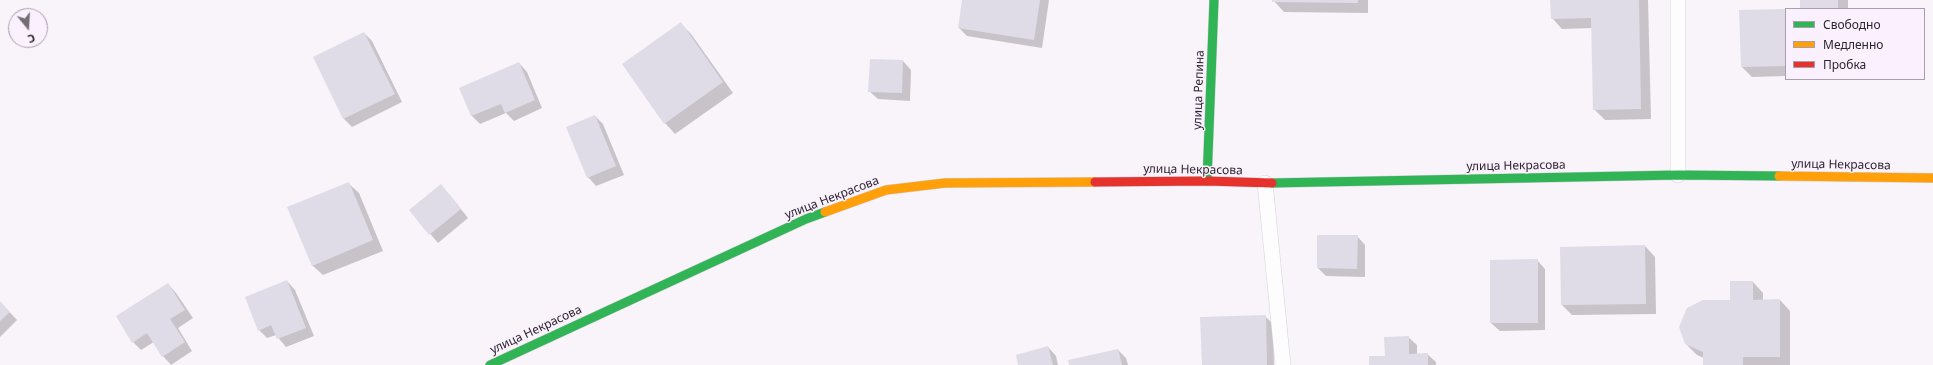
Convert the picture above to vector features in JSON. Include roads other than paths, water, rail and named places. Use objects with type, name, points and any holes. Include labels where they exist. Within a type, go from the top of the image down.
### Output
[{"type":"street","name":"улица Репина","points":[[1207,181],[1214,0]]},
{"type":"street","name":"улица Некрасова","points":[[490,365],[806,219],[886,190],[945,183],[1207,181],[1265,183],[1678,175],[1933,178]]},
{"type":"lane","points":[[1678,0],[1678,175]]},
{"type":"lane","points":[[1265,183],[1283,365]]}]
